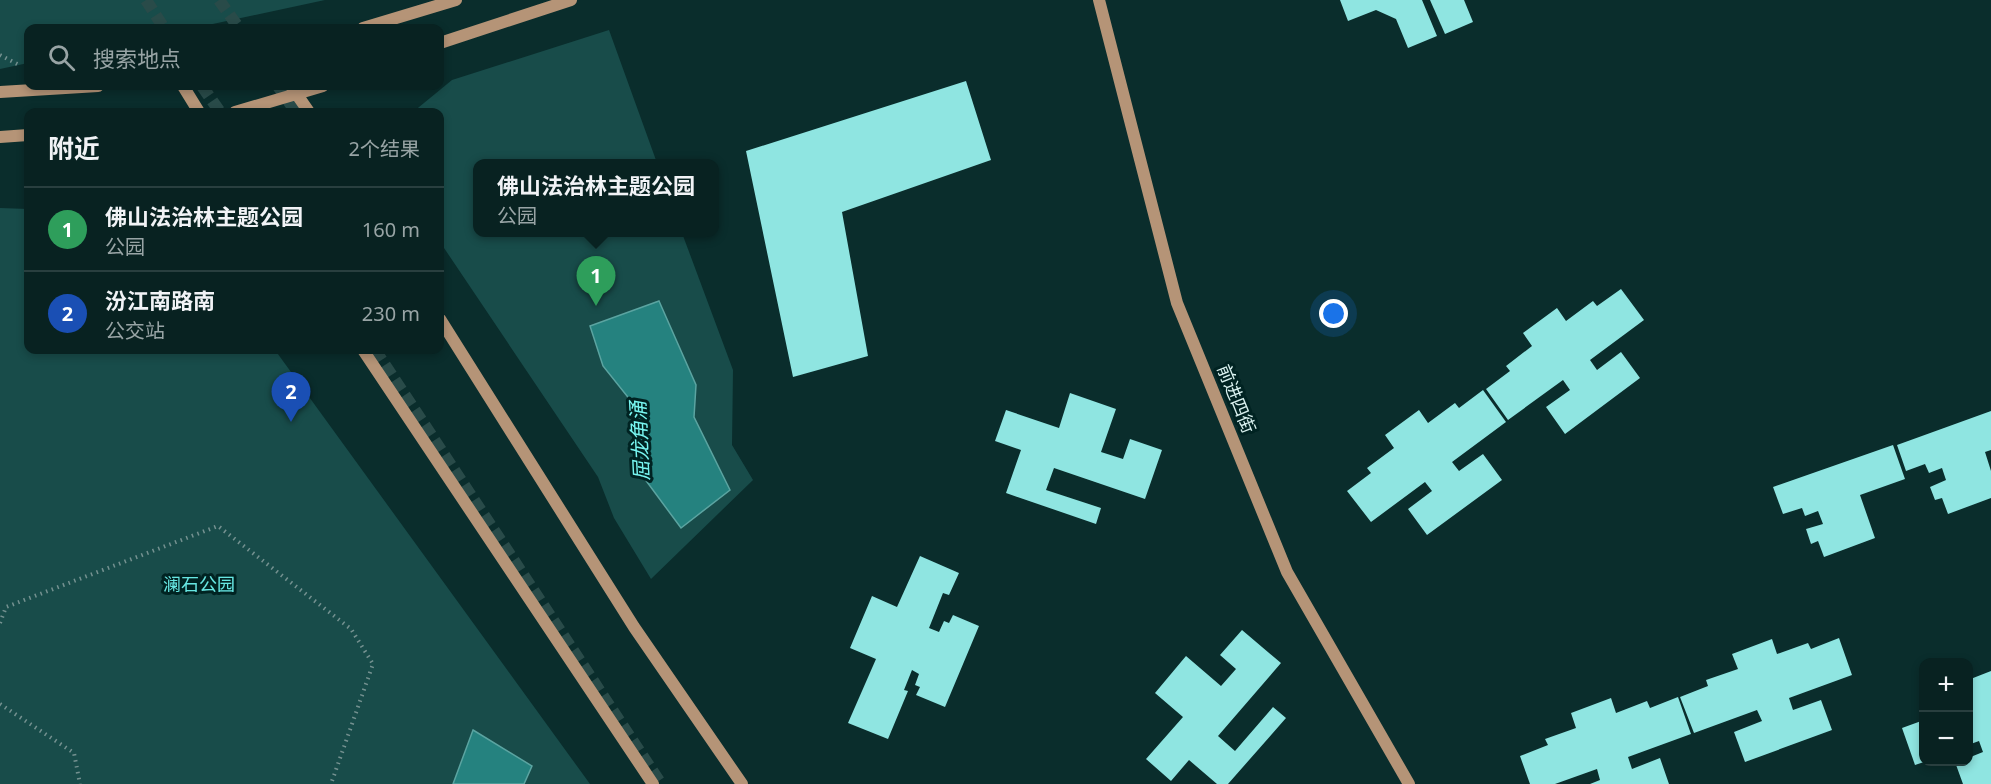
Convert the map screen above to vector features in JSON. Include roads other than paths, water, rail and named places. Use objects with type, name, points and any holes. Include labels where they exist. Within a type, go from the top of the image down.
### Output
[{"type":"main road","points":[[376,24],[456,0]]},
{"type":"main road","points":[[444,42],[572,0]]},
{"type":"main road","name":"前进四街","points":[[1099,0],[1178,303],[1287,572],[1409,784]]},
{"type":"main road","points":[[0,92],[33,90]]},
{"type":"main road","points":[[185,90],[197,108]]},
{"type":"main road","points":[[246,108],[294,90],[306,108]]},
{"type":"main road","points":[[0,137],[24,135]]},
{"type":"main road","points":[[444,324],[634,627],[742,784]]},
{"type":"main road","points":[[366,354],[653,784]]},
{"type":"water","name":"屈龙角涌","points":[[659,301],[696,385],[694,417],[730,490],[681,528],[633,463],[639,411],[603,366],[590,326]]},
{"type":"water","points":[[473,730],[532,766],[524,784],[453,784]]},
{"type":"tunnel","points":[[146,0],[161,24]]},
{"type":"tunnel","points":[[219,0],[236,24]]},
{"type":"tunnel","points":[[205,90],[217,108]]},
{"type":"tunnel","points":[[281,90],[293,108]]},
{"type":"tunnel","points":[[378,354],[661,784]]},
{"type":"place","name":"佛山法治林主题公园","points":[[596,306]]},
{"type":"place","name":"汾江南路南","points":[[291,422]]},
{"type":"park label","name":"澜石公园","points":[[199,585]]}]
